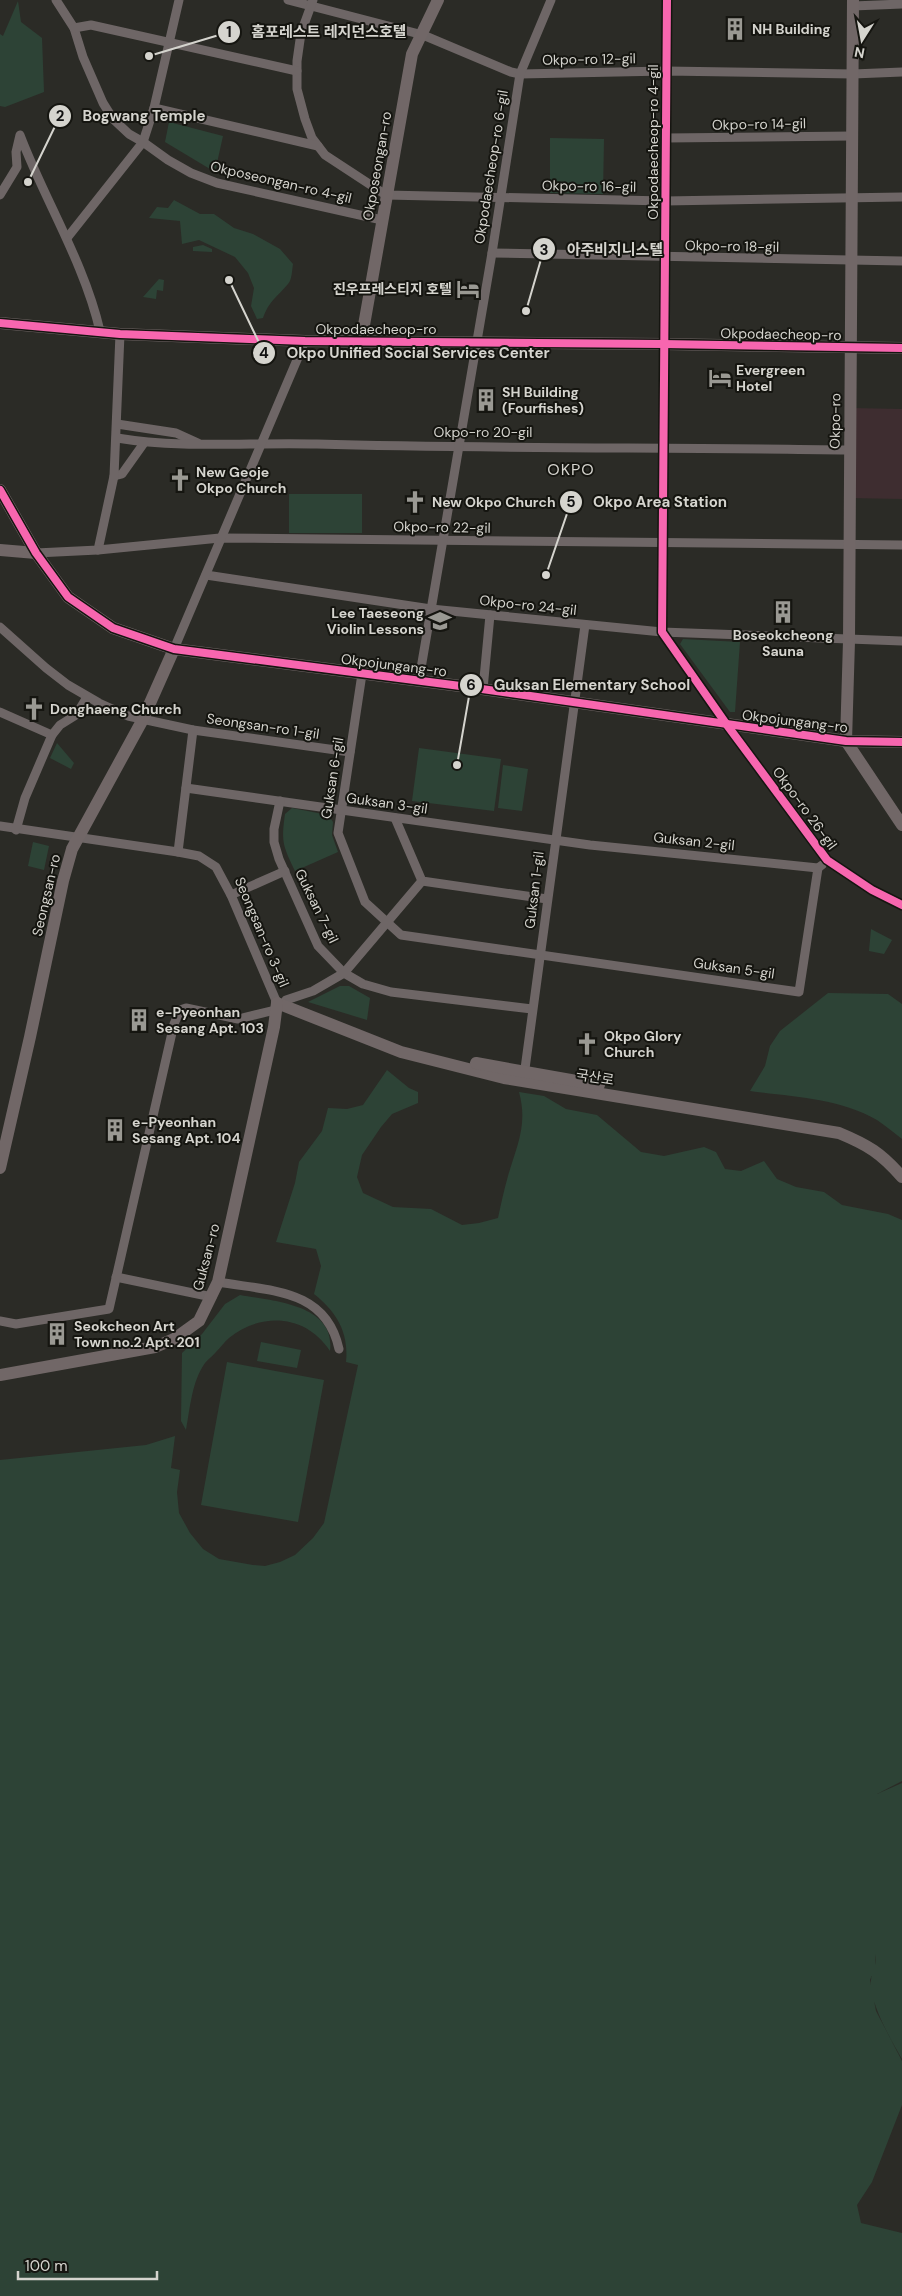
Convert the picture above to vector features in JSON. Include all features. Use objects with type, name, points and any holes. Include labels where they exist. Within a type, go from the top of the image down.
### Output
[{"type":"street","name":"Okposeongan-ro 4-gil","points":[[56,0],[74,28],[83,57],[104,103],[113,119],[129,134],[191,173],[217,183],[382,220]]},
{"type":"street","points":[[67,238],[144,142],[154,108],[179,0]]},
{"type":"street","name":"Okpo-ro 12-gil","points":[[288,0],[311,2],[423,35],[511,72],[520,74],[666,71],[853,74],[902,72]]},
{"type":"street","name":"Okposeongan-ro","points":[[361,342],[412,54],[423,35],[438,0]]},
{"type":"street","name":"Okpodaecheop-ro 6-gil","points":[[419,680],[475,342],[492,253],[499,198],[520,74],[550,0]]},
{"type":"street","name":"Okpodaecheop-ro 4-gil","points":[[662,632],[667,0]]},
{"type":"street","points":[[311,2],[301,33],[297,89],[312,138],[325,156],[386,196]]},
{"type":"street","points":[[853,3],[902,4]]},
{"type":"street","name":"Okpo-ro","points":[[846,741],[849,641],[848,545],[853,262],[853,3]]},
{"type":"street","points":[[74,28],[91,25],[297,71]]},
{"type":"street","points":[[154,108],[318,146]]},
{"type":"street","points":[[0,196],[17,167],[16,152],[20,135],[67,238],[96,314],[100,331]]},
{"type":"street","name":"Okpo-ro 14-gil","points":[[666,138],[852,136]]},
{"type":"street","name":"Okpo-ro 16-gil","points":[[386,196],[666,201],[902,197]]},
{"type":"street","name":"Okpo-ro 18-gil","points":[[492,253],[853,262],[902,261]]},
{"type":"street","name":"Okpodaecheop-ro","points":[[0,323],[120,334],[305,342],[475,342],[902,348]]},
{"type":"street","points":[[98,550],[114,476],[118,424],[120,334]]},
{"type":"street","points":[[174,649],[305,342]]},
{"type":"street","points":[[118,424],[176,433],[200,445]]},
{"type":"street","name":"Okpo-ro 20-gil","points":[[117,438],[144,443],[200,445],[262,442],[850,450]]},
{"type":"street","points":[[114,476],[122,474],[144,443]]},
{"type":"street","name":"Okpojungang-ro","points":[[0,490],[36,553],[68,597],[113,628],[174,649],[419,680],[846,741],[902,742]]},
{"type":"street","name":"Okpo-ro 22-gil","points":[[36,553],[98,550],[220,538],[902,545]]},
{"type":"street","points":[[0,550],[36,553]]},
{"type":"street","name":"Okpo-ro 24-gil","points":[[206,575],[431,610],[585,625],[662,632],[902,642]]},
{"type":"street","points":[[483,689],[490,615]]},
{"type":"street","name":"Guksan 1-gil","points":[[524,1076],[585,625]]},
{"type":"street","name":"Seongsan-ro 1-gil","points":[[0,627],[46,668],[87,697],[142,721],[350,752]]},
{"type":"street","name":"Okpo-ro 26-gil","points":[[662,632],[727,725],[827,860],[872,890],[902,905]]},
{"type":"street","name":"Seongsan-ro","points":[[0,1168],[30,1037],[62,881],[78,837],[142,721],[174,649]]},
{"type":"street","name":"Guksan 6-gil","points":[[362,674],[338,833],[365,902],[401,935],[540,954]]},
{"type":"street","points":[[16,830],[25,798],[52,735],[60,725],[76,715],[87,697]]},
{"type":"street","points":[[0,712],[52,735]]},
{"type":"street","points":[[178,852],[193,730]]},
{"type":"street","points":[[846,741],[902,825]]},
{"type":"street","name":"Guksan 3-gil","points":[[186,788],[555,840]]},
{"type":"street","name":"Guksan 7-gil","points":[[280,801],[274,829],[274,842],[318,946],[344,973],[363,984],[391,992],[532,1009]]},
{"type":"street","points":[[395,818],[422,881]]},
{"type":"street","name":"Seongsan-ro 3-gil","points":[[0,826],[16,830],[78,837],[199,856],[216,867],[232,895],[280,1005]]},
{"type":"street","name":"Guksan 2-gil","points":[[555,840],[818,868]]},
{"type":"street","points":[[818,868],[827,860]]},
{"type":"street","name":"Guksan 5-gil","points":[[540,954],[799,992],[818,868]]},
{"type":"street","points":[[232,895],[285,871]]},
{"type":"street","points":[[0,1321],[16,1324],[109,1309],[174,1024],[180,1010],[186,1008],[238,1019],[314,991],[344,973],[388,924],[422,881]]},
{"type":"street","points":[[422,881],[547,899]]},
{"type":"street","name":"국산로","points":[[280,1005],[401,1052],[839,1133],[866,1144],[885,1157],[902,1177]]},
{"type":"street","name":"Guksan-ro","points":[[0,1375],[155,1347],[174,1339],[199,1321],[218,1282],[280,1005]]},
{"type":"street","name":"국산로","points":[[524,1076],[843,1127],[869,1139],[890,1154],[902,1166]]},
{"type":"street","points":[[116,1277],[212,1297]]},
{"type":"street","points":[[218,1282],[283,1294],[310,1303],[328,1318],[336,1333],[339,1349]]},
{"type":"shaded area","points":[[851,408],[902,409],[902,499],[849,498]]},
{"type":"green space","points":[[18,1],[21,22],[42,38],[44,92],[5,107],[0,106],[0,34],[3,36]]},
{"type":"green space","points":[[169,122],[223,136],[215,172],[165,142]]},
{"type":"green space","points":[[550,138],[604,139],[603,194],[550,193]]},
{"type":"green space","points":[[174,200],[200,214],[214,214],[234,228],[253,234],[280,249],[293,264],[289,282],[271,303],[263,318],[257,319],[251,306],[254,288],[248,273],[235,257],[199,240],[182,244],[180,221],[149,218],[157,207],[168,208]]},
{"type":"green space","points":[[203,245],[212,249],[212,252],[193,251],[193,247]]},
{"type":"green space","points":[[159,279],[164,280],[163,291],[157,290],[156,299],[143,297]]},
{"type":"green space","points":[[289,494],[362,494],[362,533],[289,533]]},
{"type":"green space","points":[[683,639],[740,642],[735,712],[730,712],[680,644]]},
{"type":"green space","points":[[57,743],[74,763],[71,769],[50,758]]},
{"type":"green space","points":[[419,748],[501,759],[494,811],[412,801]]},
{"type":"green space","points":[[503,765],[528,769],[522,811],[498,808]]},
{"type":"green space","points":[[292,808],[328,815],[333,822],[332,835],[338,852],[295,871],[283,838],[285,814]]},
{"type":"green space","points":[[33,842],[49,846],[44,870],[28,866]]},
{"type":"green space","points":[[871,929],[892,940],[884,954],[869,951]]},
{"type":"green space","points":[[340,986],[349,986],[370,998],[367,1020],[308,1002]]},
{"type":"green space","points":[[828,993],[888,994],[902,1004],[902,1139],[877,1120],[847,1107],[815,1100],[750,1091],[765,1066],[770,1046],[780,1031]]},
{"type":"green space","points":[[387,1070],[409,1088],[418,1092],[418,1103],[392,1114],[362,1155],[357,1177],[363,1193],[393,1207],[431,1209],[462,1225],[498,1218],[522,1125],[519,1092],[544,1096],[566,1109],[597,1115],[641,1152],[664,1156],[704,1147],[716,1152],[725,1169],[741,1171],[764,1161],[777,1179],[796,1187],[824,1192],[842,1205],[888,1214],[902,1220],[902,1781],[877,1794],[902,1783],[902,2059],[893,2044],[902,2061],[902,2105],[872,2182],[857,2205],[861,2223],[902,2233],[902,2296],[0,2296],[0,1460],[146,1445],[175,1436],[171,1468],[180,1470],[177,1492],[179,1513],[190,1533],[203,1549],[219,1559],[265,1566],[295,1555],[313,1538],[324,1523],[358,1365],[346,1362],[346,1342],[340,1324],[329,1308],[314,1294],[321,1266],[316,1249],[276,1242],[295,1183],[299,1162],[322,1131],[328,1108],[347,1109],[363,1105]],"holes":[[[874,2000],[891,2039],[876,2011]]]},
{"type":"green space","points":[[240,1295],[284,1303],[313,1314],[323,1323],[329,1335],[330,1351],[309,1330],[297,1324],[269,1321],[242,1329],[226,1341],[201,1370],[192,1395],[186,1430],[181,1421],[182,1353],[202,1334],[225,1304]]},
{"type":"green space","points":[[261,1342],[301,1350],[297,1368],[257,1361]]},
{"type":"green space","points":[[227,1362],[324,1380],[298,1522],[201,1505]]},
{"type":"cycle path","points":[[667,0],[662,632],[727,725],[827,860],[872,890],[902,905]]},
{"type":"cycle path","points":[[0,323],[120,334],[305,341],[902,348]]},
{"type":"cycle path","points":[[0,490],[36,553],[68,597],[113,628],[174,649],[468,687],[846,741],[902,742]]},
{"type":"place","name":"NH Building","points":[[735,29]]},
{"type":"place","name":"홈포레스트 레지던스호텔","points":[[149,56]]},
{"type":"place","name":"Bogwang Temple","points":[[28,182]]},
{"type":"place","name":"Okpo Unified Social Services Center","points":[[229,280]]},
{"type":"place","name":"진우프레스티지 호텔","points":[[468,289]]},
{"type":"place","name":"아주비지니스텔","points":[[526,311]]},
{"type":"place","name":"Evergreen Hotel","points":[[720,378]]},
{"type":"place","name":"SH Building (Fourfishes)","points":[[486,400]]},
{"type":"place","name":"New Geoje Okpo Church","points":[[180,480]]},
{"type":"place","name":"New Okpo Church","points":[[415,502]]},
{"type":"place","name":"Okpo Area Station","points":[[546,575]]},
{"type":"place","name":"Boseokcheong Sauna","points":[[783,612]]},
{"type":"place","name":"Lee Taeseong Violin Lessons","points":[[440,621]]},
{"type":"place","name":"Donghaeng Church","points":[[34,709]]},
{"type":"place","name":"Guksan Elementary School","points":[[457,765]]},
{"type":"place","name":"e-Pyeonhan Sesang Apt. 103","points":[[139,1020]]},
{"type":"place","name":"Okpo Glory Church","points":[[587,1044]]},
{"type":"place","name":"e-Pyeonhan Sesang Apt. 104","points":[[115,1130]]},
{"type":"place","name":"Seokcheon Art Town no.2 Apt. 201","points":[[57,1334]]},
{"type":"district","name":"OKPO","points":[[571,469]]}]
